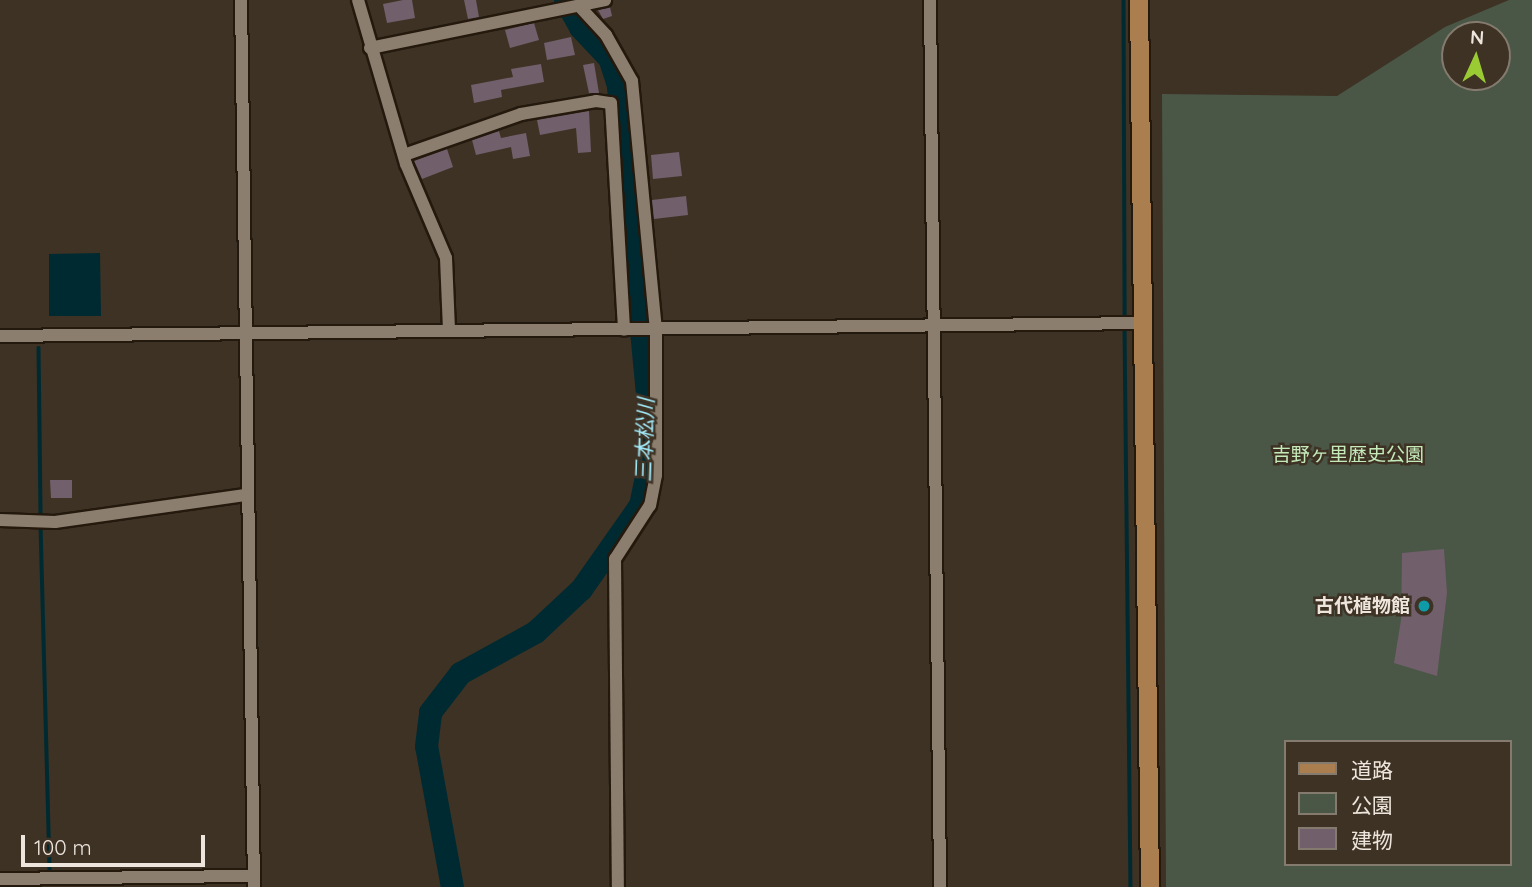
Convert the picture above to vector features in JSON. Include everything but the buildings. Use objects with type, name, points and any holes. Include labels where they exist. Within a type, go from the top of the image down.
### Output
[{"type":"street","points":[[0,879],[254,882],[245,495],[247,335],[240,0]]},
{"type":"street","points":[[358,0],[370,48],[446,258],[449,331]]},
{"type":"street","points":[[370,48],[558,12],[605,0]]},
{"type":"street","points":[[930,0],[940,887]]},
{"type":"street","points":[[1139,0],[1150,887]]},
{"type":"street","points":[[580,7],[606,35],[632,81],[656,330],[656,475],[650,505],[615,559],[618,887]]},
{"type":"street","points":[[407,154],[521,114],[596,101],[611,103],[624,330]]},
{"type":"street","points":[[0,336],[1141,323]]},
{"type":"street","points":[[0,520],[55,523],[245,495]]},
{"type":"green space","name":"吉野ヶ里歴史公園","points":[[1509,0],[1532,0],[1532,887],[1166,887],[1162,94],[1337,96],[1441,30],[1441,91],[1511,91],[1511,21],[1459,21]]},
{"type":"water","points":[[100,253],[101,316],[49,316],[49,254]]},
{"type":"waterway","name":"三本松川","points":[[452,887],[426,746],[430,712],[460,673],[535,632],[581,589],[640,505],[648,468],[649,415],[618,85],[609,58],[580,27],[565,0]]},
{"type":"waterway","points":[[1124,0],[1125,320]]},
{"type":"waterway","points":[[1125,328],[1131,887]]},
{"type":"waterway","points":[[39,348],[41,518]]},
{"type":"waterway","points":[[41,525],[50,874]]},
{"type":"place","name":"古代植物館","points":[[1424,606]]}]
